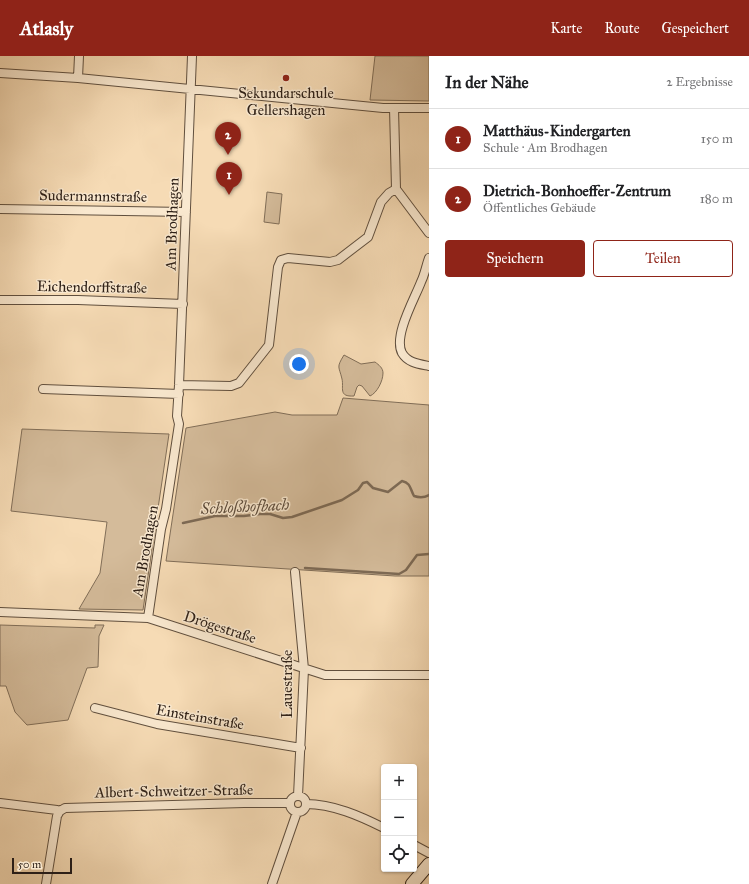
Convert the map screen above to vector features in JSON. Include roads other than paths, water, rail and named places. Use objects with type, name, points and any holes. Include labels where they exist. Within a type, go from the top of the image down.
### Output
[{"type":"main road","points":[[412,884],[429,864]]},
{"type":"street","points":[[78,78],[79,56]]},
{"type":"street","name":"Am Brodhagen","points":[[148,618],[179,424],[177,416],[183,304],[192,56]]},
{"type":"street","points":[[0,74],[78,78],[191,90],[394,108],[429,108]]},
{"type":"street","points":[[394,108],[396,189],[429,233]]},
{"type":"street","points":[[43,389],[179,389],[231,386],[239,383],[269,346],[272,309],[276,296],[278,267],[280,261],[288,258],[330,262],[338,260],[368,237],[381,202],[389,193],[396,189]]},
{"type":"street","name":"Sudermannstraße","points":[[0,209],[186,212]]},
{"type":"street","points":[[429,258],[422,281],[403,327],[400,346],[403,354],[411,362],[429,366]]},
{"type":"street","name":"Eichendorffstraße","points":[[0,300],[78,300],[183,304]]},
{"type":"street","name":"Lauestraße","points":[[294,572],[304,669],[298,796]]},
{"type":"street","name":"Drögestraße","points":[[0,612],[148,618],[325,675],[429,675]]},
{"type":"street","name":"Einsteinstraße","points":[[95,708],[156,724],[300,748]]},
{"type":"street","points":[[298,796],[304,798],[306,804],[303,810],[297,812],[292,809],[290,803],[292,798],[298,796]]},
{"type":"street","name":"Albert-Schweitzer-Straße","points":[[0,803],[60,811],[68,807],[290,803]]},
{"type":"street","points":[[306,804],[317,804],[348,812],[381,827]]},
{"type":"street","points":[[46,884],[57,816],[60,811]]},
{"type":"street","points":[[272,884],[297,812]]},
{"type":"street","points":[[417,847],[429,853]]},
{"type":"street","points":[[412,884],[414,872]]},
{"type":"waterway","name":"Schloßhofbach","points":[[183,523],[215,516],[270,514],[283,518],[292,517],[342,500],[358,490],[363,483],[367,482],[373,488],[388,492],[402,481],[409,485],[414,496],[425,497],[429,495]]},
{"type":"waterway","points":[[305,568],[399,574],[406,570],[417,555],[429,554]]},
{"type":"place","name":"Sekundarschule Gellershagen","points":[[286,78]]},
{"type":"place","name":"Dietrich-Bonhoeffer-Zentrum","points":[[228,155]]},
{"type":"place","name":"Matthäus-Kindergarten","points":[[229,195]]}]
